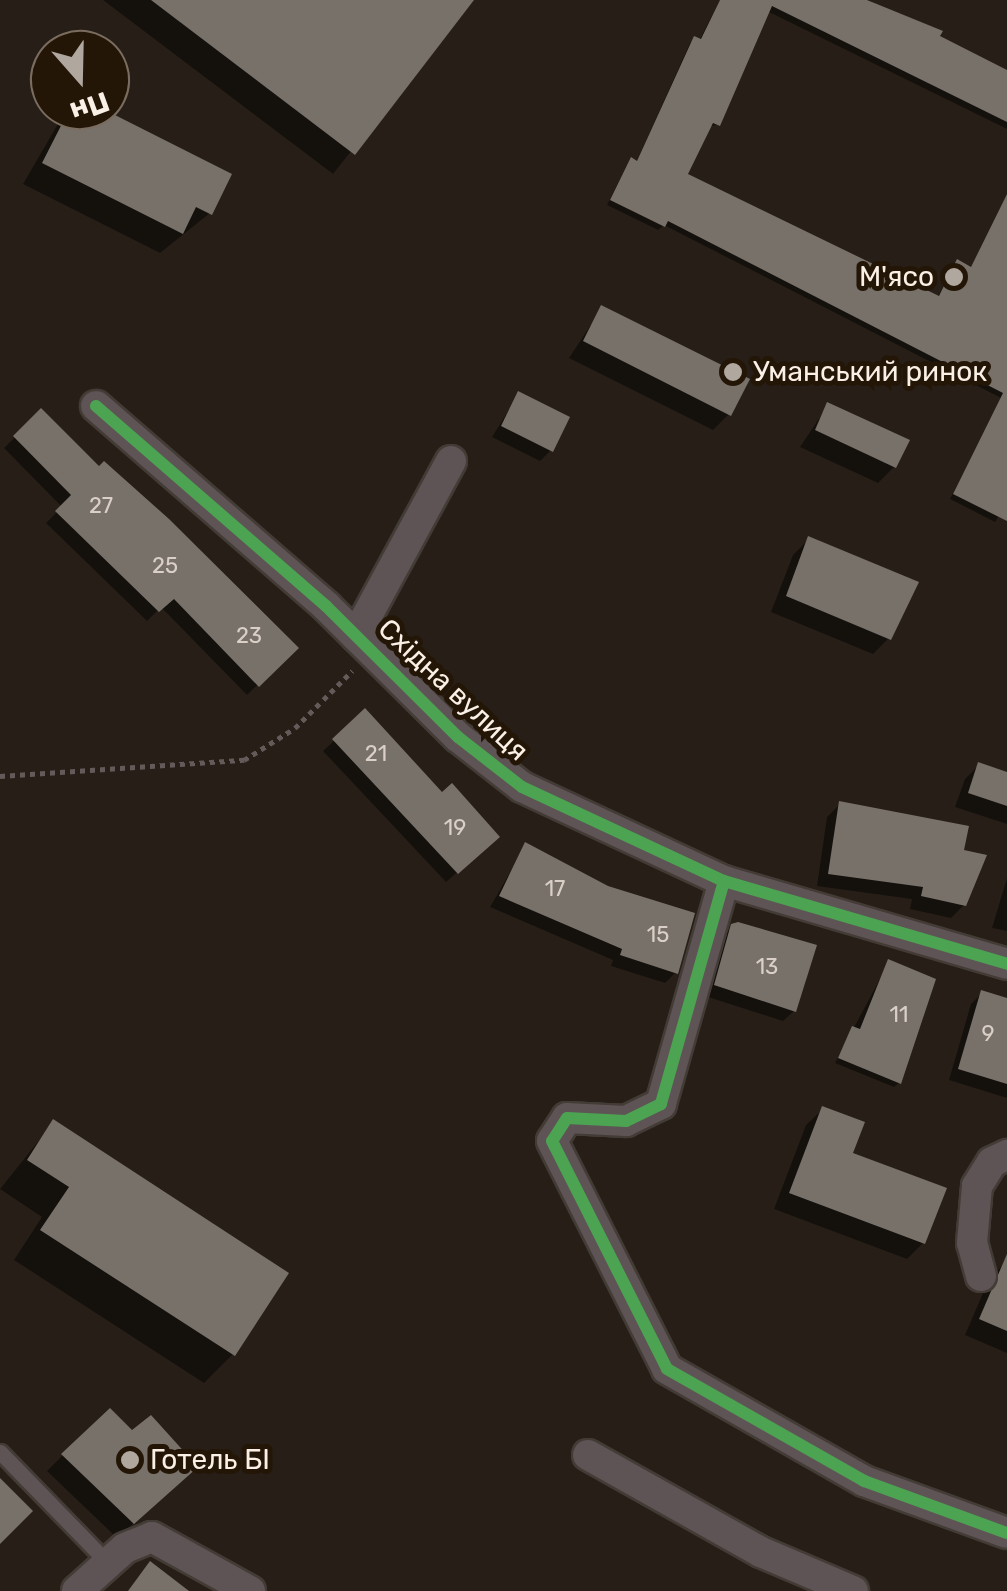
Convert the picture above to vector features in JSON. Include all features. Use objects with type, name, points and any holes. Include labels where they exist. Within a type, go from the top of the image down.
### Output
[{"type":"street","name":"Східна вулиця","points":[[96,406],[364,643],[458,737],[522,787],[724,881],[1007,964]]},
{"type":"street","points":[[364,643],[450,462]]},
{"type":"street","points":[[724,881],[661,1104],[626,1121],[567,1118],[552,1140],[667,1369],[864,1481],[1007,1533]]},
{"type":"street","points":[[981,1276],[972,1243],[977,1186],[992,1162],[1007,1156]]},
{"type":"street","points":[[588,1455],[761,1552],[852,1591]]},
{"type":"street","points":[[76,1591],[117,1556],[152,1537],[250,1591]]},
{"type":"lane","points":[[0,1452],[117,1556]]},
{"type":"path","points":[[0,776],[244,760],[295,728],[364,643]]},
{"type":"building","points":[[151,0],[474,0],[355,155]]},
{"type":"building","points":[[720,0],[867,0],[943,31],[940,36],[1007,70],[1007,122],[772,6],[720,126],[713,123],[688,174],[939,296],[957,259],[971,267],[1007,194],[1007,521],[953,494],[1003,393],[668,221],[665,227],[610,200],[631,157],[637,161],[694,36],[701,39]]},
{"type":"building","points":[[130,123],[232,174],[212,215],[196,207],[183,234],[42,163],[59,130],[130,130]]},
{"type":"building","points":[[601,305],[750,379],[731,416],[583,341]]},
{"type":"building","points":[[518,391],[570,417],[553,452],[501,426]]},
{"type":"building","points":[[827,402],[910,440],[896,468],[815,430]]},
{"type":"building","points":[[41,408],[99,466],[104,461],[169,519],[299,648],[259,687],[174,599],[159,612],[55,511],[71,495],[13,436]]},
{"type":"building","points":[[808,536],[919,582],[891,640],[786,596]]},
{"type":"building","points":[[365,708],[442,792],[452,783],[500,837],[458,874],[332,739]]},
{"type":"building","points":[[978,762],[1007,772],[1007,806],[968,793]]},
{"type":"building","points":[[839,801],[969,826],[964,850],[987,855],[966,906],[921,896],[923,887],[828,874]]},
{"type":"building","points":[[525,842],[608,886],[695,913],[678,974],[620,955],[622,949],[499,896]]},
{"type":"building","points":[[738,922],[817,945],[796,1012],[714,985],[731,924]]},
{"type":"building","points":[[888,959],[936,979],[901,1084],[838,1058],[852,1026],[860,1029]]},
{"type":"building","points":[[981,990],[1007,998],[1007,1084],[958,1069]]},
{"type":"building","points":[[822,1106],[865,1122],[853,1153],[947,1188],[925,1244],[789,1193]]},
{"type":"building","points":[[53,1119],[289,1273],[235,1356],[40,1230],[69,1187],[27,1160]]},
{"type":"building","points":[[1007,1254],[1007,1331],[979,1319]]},
{"type":"building","name":"Готель БІ","points":[[110,1408],[132,1430],[151,1415],[198,1467],[134,1524],[61,1454]]},
{"type":"building","points":[[0,1478],[33,1511],[0,1544]]},
{"type":"building","points":[[150,1561],[189,1591],[128,1591]]},
{"type":"cycle path","points":[[96,406],[326,606],[458,737],[522,787],[724,881],[1007,964]]},
{"type":"cycle path","points":[[724,881],[661,1104],[626,1121],[567,1118],[552,1141],[667,1369],[864,1481],[1007,1533]]},
{"type":"place","name":"М'ясо","points":[[954,277]]},
{"type":"place","name":"Уманський ринок","points":[[733,372]]},
{"type":"place","name":"Готель БІ","points":[[130,1460]]}]
